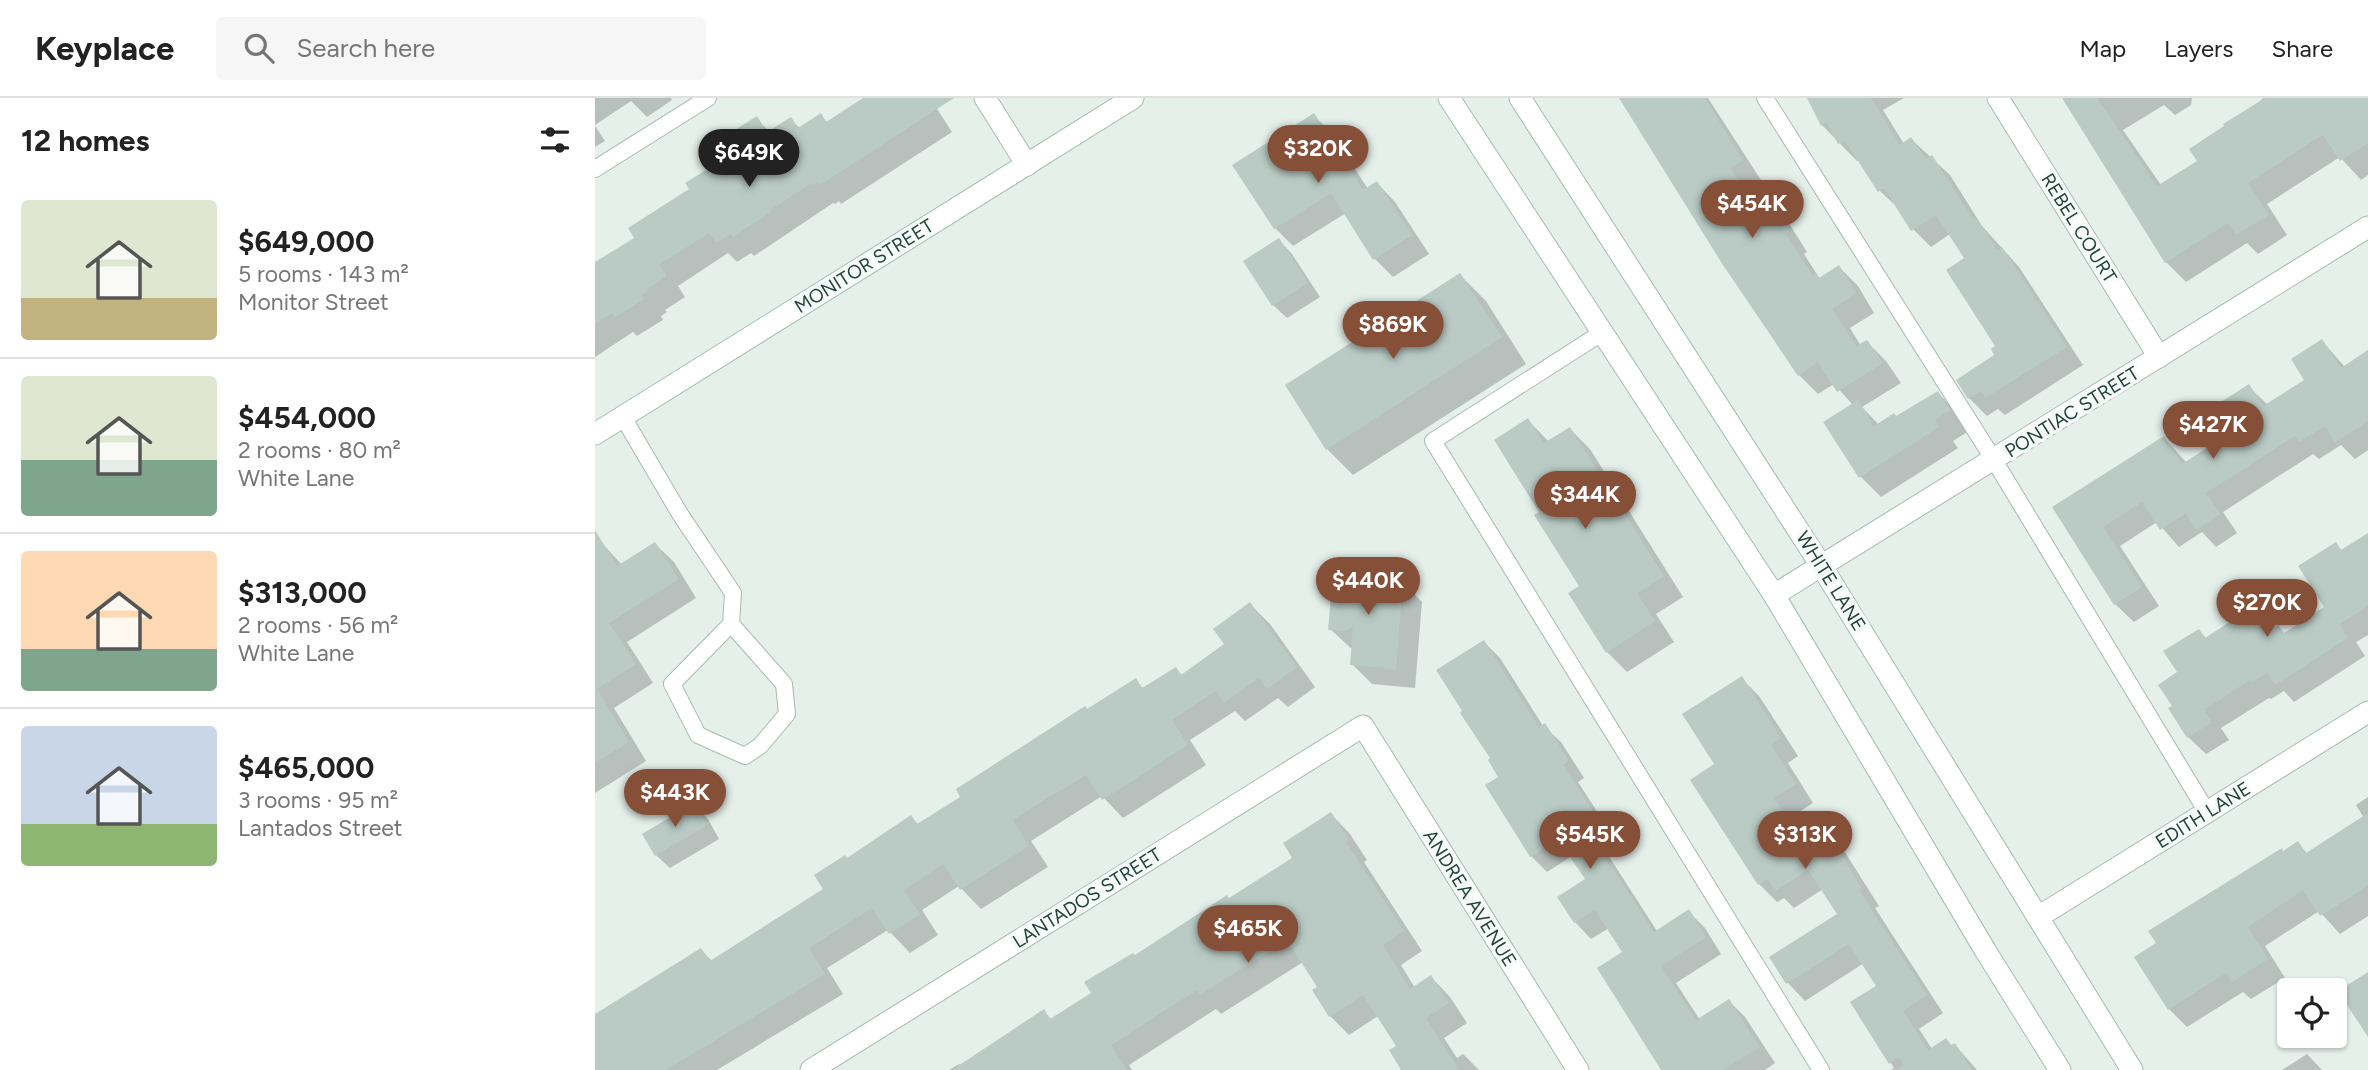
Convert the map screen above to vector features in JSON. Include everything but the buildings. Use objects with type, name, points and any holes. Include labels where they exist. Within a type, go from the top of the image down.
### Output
[{"type":"street","points":[[985,98],[1027,165]]},
{"type":"street","name":"MONITOR STREET","points":[[595,434],[1133,98]]},
{"type":"street","points":[[1449,98],[1774,594],[1978,938],[2060,1070]]},
{"type":"street","name":"WHITE LANE","points":[[1520,98],[1822,566],[2132,1070]]},
{"type":"street","name":"REBEL COURT","points":[[1998,98],[2159,357]]},
{"type":"street","name":"PONTIAC STREET","points":[[1774,594],[2368,227]]},
{"type":"street","name":"EDITH LANE","points":[[2038,917],[2368,712]]},
{"type":"street","name":"LANTADOS STREET","points":[[811,1070],[1363,726]]},
{"type":"street","name":"ANDREA AVENUE","points":[[1363,726],[1577,1070]]},
{"type":"lane","points":[[595,169],[708,98]]},
{"type":"lane","points":[[1765,98],[1994,460],[2207,812]]},
{"type":"lane","points":[[1603,332],[1433,441],[1821,1070]]},
{"type":"lane","points":[[623,416],[680,514],[733,593],[731,624],[672,684],[698,735],[745,756],[760,746],[787,714],[784,684],[731,624]]}]
